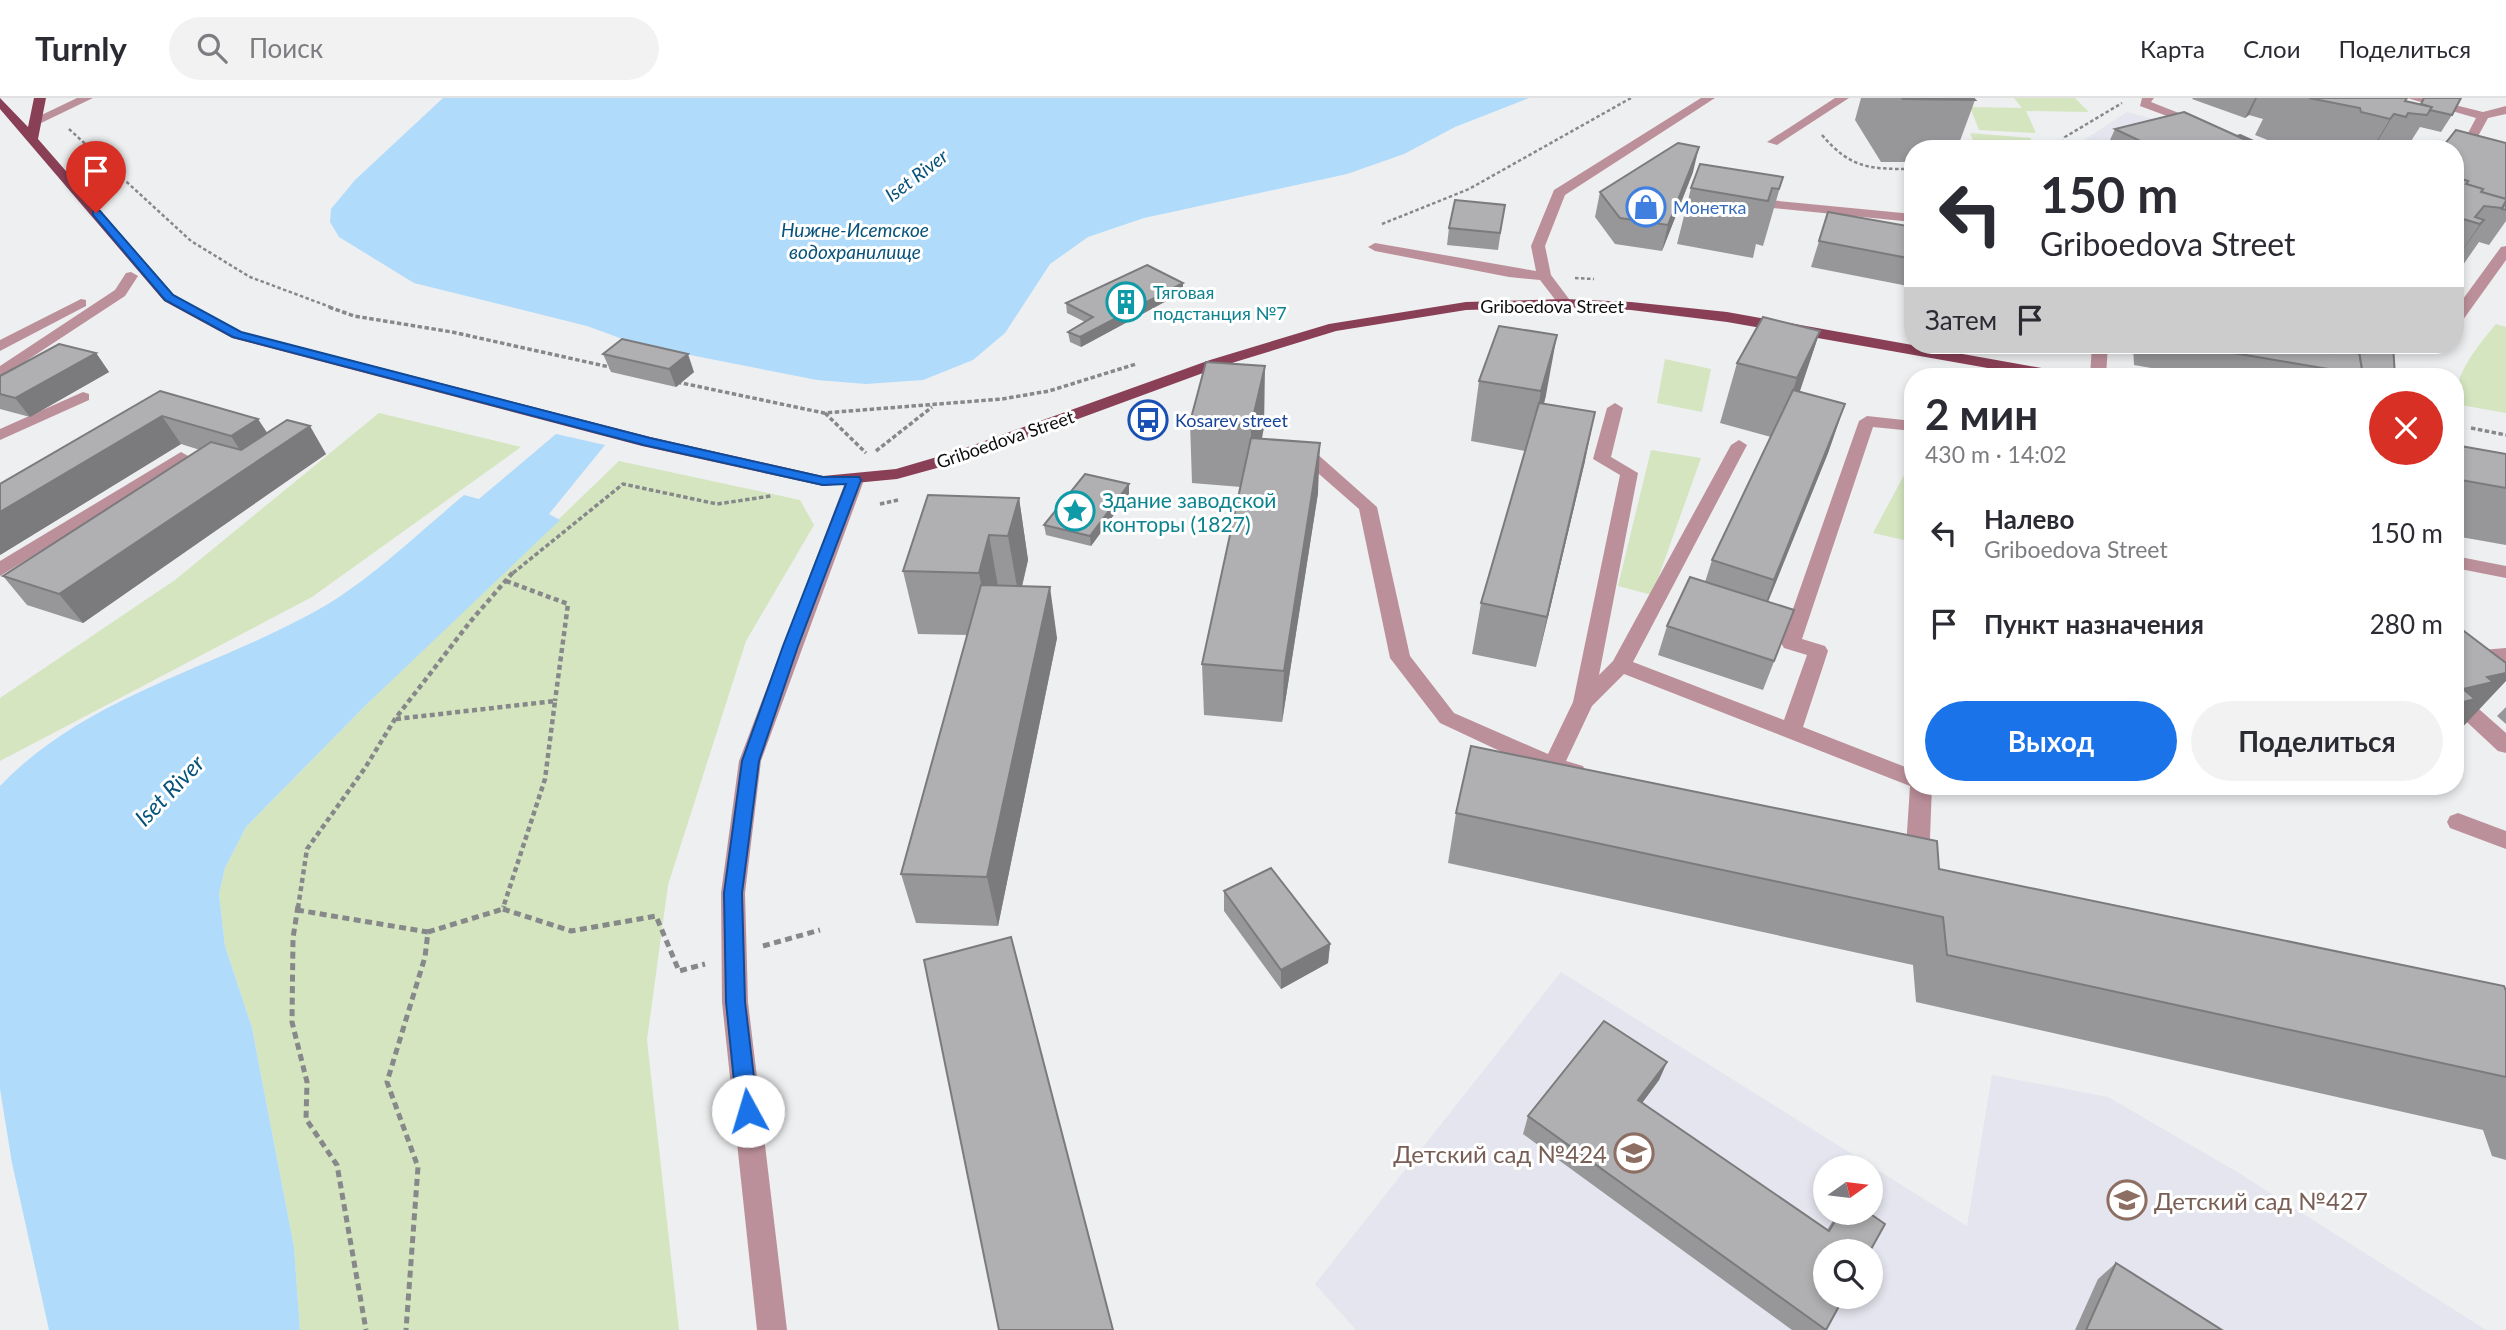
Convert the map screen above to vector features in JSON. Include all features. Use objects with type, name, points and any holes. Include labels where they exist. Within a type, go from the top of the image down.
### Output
[{"type":"main road","points":[[32,139],[40,98]]},
{"type":"main road","name":"Griboedova Street","points":[[0,102],[138,272],[169,298],[237,335],[495,404],[823,481],[897,474],[960,456],[1216,363],[1334,327],[1466,306],[1565,303],[1631,306],[1727,317],[1904,349]]},
{"type":"main road","name":"Griboedova Street","points":[[1935,354],[2013,368]]},
{"type":"street","points":[[35,121],[87,98]]},
{"type":"street","points":[[1565,303],[1544,276],[1538,246],[1559,193],[1709,98]]},
{"type":"street","points":[[1773,142],[1843,98]]},
{"type":"street","points":[[2413,98],[2483,116],[2506,110]]},
{"type":"street","points":[[2146,100],[2161,112],[2207,126]]},
{"type":"street","points":[[2464,142],[2472,137],[2483,116]]},
{"type":"street","points":[[1733,200],[1904,217]]},
{"type":"street","points":[[1375,247],[1508,273],[1544,276]]},
{"type":"street","points":[[2464,308],[2505,251]]},
{"type":"street","points":[[0,346],[138,272]]},
{"type":"street","points":[[0,373],[120,293],[138,272]]},
{"type":"street","points":[[0,435],[83,397]]},
{"type":"street","points":[[1553,766],[1583,702],[1629,473],[1602,459],[1615,408]]},
{"type":"street","points":[[1791,731],[1818,651],[1791,643],[1867,421],[1904,425]]},
{"type":"street","points":[[1583,702],[1621,664],[1739,445]]},
{"type":"street","points":[[1309,456],[1368,507],[1400,658],[1447,718],[1553,766],[1593,776]]},
{"type":"street","points":[[0,570],[181,457]]},
{"type":"street","points":[[772,1330],[735,1002],[733,893],[750,761],[790,646],[855,480]]},
{"type":"street","points":[[2464,564],[2506,572]]},
{"type":"street","points":[[2464,657],[2506,655]]},
{"type":"street","points":[[1621,664],[1904,775]]},
{"type":"street","points":[[2464,707],[2506,745]]},
{"type":"street","points":[[1890,856],[1928,866],[1922,795]]},
{"type":"street","points":[[2458,822],[2506,840]]},
{"type":"path","points":[[1375,247],[1382,224],[1469,189],[1631,98]]},
{"type":"path","points":[[2064,140],[2112,107],[2127,101],[2146,100]]},
{"type":"path","points":[[66,107],[68,129],[94,154],[191,241],[250,277],[354,316],[452,332],[618,369]]},
{"type":"path","points":[[1820,133],[1838,156],[1864,169],[1904,169]]},
{"type":"path","points":[[671,381],[710,389]]},
{"type":"path","points":[[824,412],[869,456],[933,406]]},
{"type":"path","points":[[2471,428],[2506,435]]},
{"type":"path","points":[[366,1330],[337,1165],[306,1119],[307,1082],[292,1022],[293,938],[307,849],[365,768],[395,719],[518,567],[623,484],[717,504],[783,494]]},
{"type":"path","points":[[503,909],[545,779],[568,604],[506,581]]},
{"type":"path","points":[[395,719],[555,701]]},
{"type":"path","points":[[297,910],[428,932],[503,909],[571,931],[656,916],[679,971]]},
{"type":"path","points":[[406,1330],[418,1167],[387,1082],[425,957],[428,932]]},
{"type":"shaded area","points":[[2127,112],[2232,140],[2084,140]]},
{"type":"shaded area","name":"Детский сад №424","points":[[1561,972],[1854,1155],[1813,1155],[1813,1225],[1883,1225],[1883,1173],[1967,1226],[1992,1075],[2108,1097],[2239,1173],[2486,1330],[1356,1330],[1315,1284]]},
{"type":"green space","points":[[2014,98],[2075,98],[2089,112],[2026,111],[2036,133],[1979,130],[1970,107],[2022,108]]},
{"type":"green space","points":[[1970,133],[2031,138],[2031,140],[1973,140]]},
{"type":"green space","points":[[2496,324],[2506,327],[2506,413],[2464,406],[2464,369]]},
{"type":"green space","points":[[1665,359],[1711,369],[1702,412],[1657,403]]},
{"type":"green space","points":[[379,413],[521,447],[312,597],[0,761],[0,698],[175,580]]},
{"type":"green space","points":[[1651,450],[1701,458],[1652,595],[1618,586]]},
{"type":"green space","points":[[619,461],[800,500],[814,525],[746,641],[668,885],[647,1040],[679,1330],[300,1330],[294,1247],[252,1028],[225,946],[219,894],[225,868],[246,827],[366,705]]},
{"type":"green space","points":[[1904,475],[1904,540],[1873,533]]},
{"type":"water","name":"Нижне-Исетское водохранилище","points":[[443,98],[1529,98],[1455,127],[1404,154],[1347,174],[1144,218],[1088,237],[1050,264],[1005,333],[973,360],[923,380],[866,384],[817,380],[639,345],[587,326],[414,283],[339,237],[330,222],[331,209],[355,180]]},
{"type":"water","name":"Iset River","points":[[556,434],[605,445],[549,514],[560,520],[366,705],[246,827],[225,868],[219,894],[225,946],[252,1028],[294,1247],[300,1330],[49,1330],[12,1163],[0,1089],[0,786],[35,755],[72,728],[112,705],[240,648],[341,596],[464,495],[479,499]]},
{"type":"building","points":[[1973,98],[1975,100],[1903,99]]},
{"type":"building","points":[[2309,98],[2407,98],[2405,101],[2432,107],[2427,115],[2408,113],[2406,117],[2394,114],[2390,119],[2361,112],[2360,108]]},
{"type":"building","points":[[2424,98],[2461,98],[2452,115],[2430,110],[2432,107],[2421,104]]},
{"type":"building","points":[[2184,112],[2246,140],[2138,140],[2115,129]]},
{"type":"building","points":[[2456,130],[2506,143],[2506,199],[2481,192],[2483,189],[2466,184],[2468,181],[2464,180],[2464,140],[2448,140]]},
{"type":"building","points":[[1678,143],[1699,147],[1668,225],[1620,218],[1600,192]]},
{"type":"building","points":[[1700,164],[1783,177],[1779,189],[1772,188],[1768,201],[1691,188]]},
{"type":"building","points":[[2464,180],[2468,181],[2466,184],[2483,189],[2481,192],[2506,199],[2502,208],[2484,206],[2475,217],[2484,220],[2480,224],[2464,219]]},
{"type":"building","points":[[1455,200],[1505,205],[1500,233],[1449,228]]},
{"type":"building","points":[[1828,212],[1904,225],[1904,257],[1819,241]]},
{"type":"building","name":"Тяговая подстанция №7","points":[[1147,265],[1183,283],[1080,337],[1068,332],[1093,317],[1066,303]]},
{"type":"building","points":[[1763,317],[1820,331],[1797,378],[1737,363]]},
{"type":"building","points":[[1499,326],[1557,335],[1541,391],[1479,381]]},
{"type":"building","points":[[622,339],[688,354],[669,369],[603,354]]},
{"type":"building","points":[[59,344],[96,353],[15,398],[0,394],[0,376]]},
{"type":"building","points":[[2240,354],[2360,354],[2362,368],[2322,368]]},
{"type":"building","points":[[2360,354],[2394,354],[2394,368],[2362,368]]},
{"type":"building","points":[[1206,362],[1265,366],[1251,426],[1190,422]]},
{"type":"building","points":[[1793,390],[1845,404],[1774,580],[1712,560]]},
{"type":"building","points":[[160,391],[258,419],[231,436],[162,416],[0,512],[0,484]]},
{"type":"building","points":[[1539,403],[1595,412],[1547,617],[1481,603]]},
{"type":"building","points":[[287,420],[310,426],[59,594],[3,576],[211,442],[241,450]]},
{"type":"building","points":[[1251,438],[1320,443],[1284,671],[1202,664]]},
{"type":"building","points":[[2464,447],[2506,454],[2506,488],[2464,481]]},
{"type":"building","points":[[1085,474],[1129,484],[1090,536],[1044,525]]},
{"type":"building","points":[[928,495],[1019,498],[1008,536],[989,535],[979,573],[903,571]]},
{"type":"building","points":[[1690,577],[1794,610],[1774,661],[1667,626]]},
{"type":"building","points":[[981,585],[1050,587],[987,877],[901,874]]},
{"type":"building","points":[[2464,631],[2506,663],[2506,673],[2487,677],[2493,682],[2464,689]]},
{"type":"building","points":[[2464,690],[2475,699],[2464,702]]},
{"type":"building","points":[[1471,746],[1937,841],[1939,869],[2504,986],[2506,1077],[1947,955],[1943,917],[1456,813]]},
{"type":"building","points":[[1271,868],[1330,944],[1281,970],[1224,891]]},
{"type":"building","points":[[1011,937],[1113,1330],[999,1330],[924,960]]},
{"type":"building","points":[[1604,1021],[1667,1062],[1638,1100],[1813,1220],[1813,1225],[1820,1225],[1829,1231],[1833,1225],[1885,1224],[1877,1239],[1813,1239],[1813,1309],[1837,1309],[1826,1330],[1528,1116]]},
{"type":"building","points":[[2116,1263],[2222,1330],[2086,1330]]},
{"type":"place","name":"Монетка","points":[[1646,207]]},
{"type":"place","name":"Тяговая подстанция №7","points":[[1126,302]]},
{"type":"place","name":"Kosarev street","points":[[1148,420]]},
{"type":"place","name":"Здание заводской конторы (1827)","points":[[1075,511]]},
{"type":"place","name":"Детский сад №424","points":[[1634,1153]]},
{"type":"place","name":"Детский сад №427","points":[[2127,1200]]},
{"type":"route","points":[[96,213],[169,298],[237,335],[649,442],[823,481],[855,480],[790,646],[750,761],[733,893],[735,1002],[748,1111]]}]
